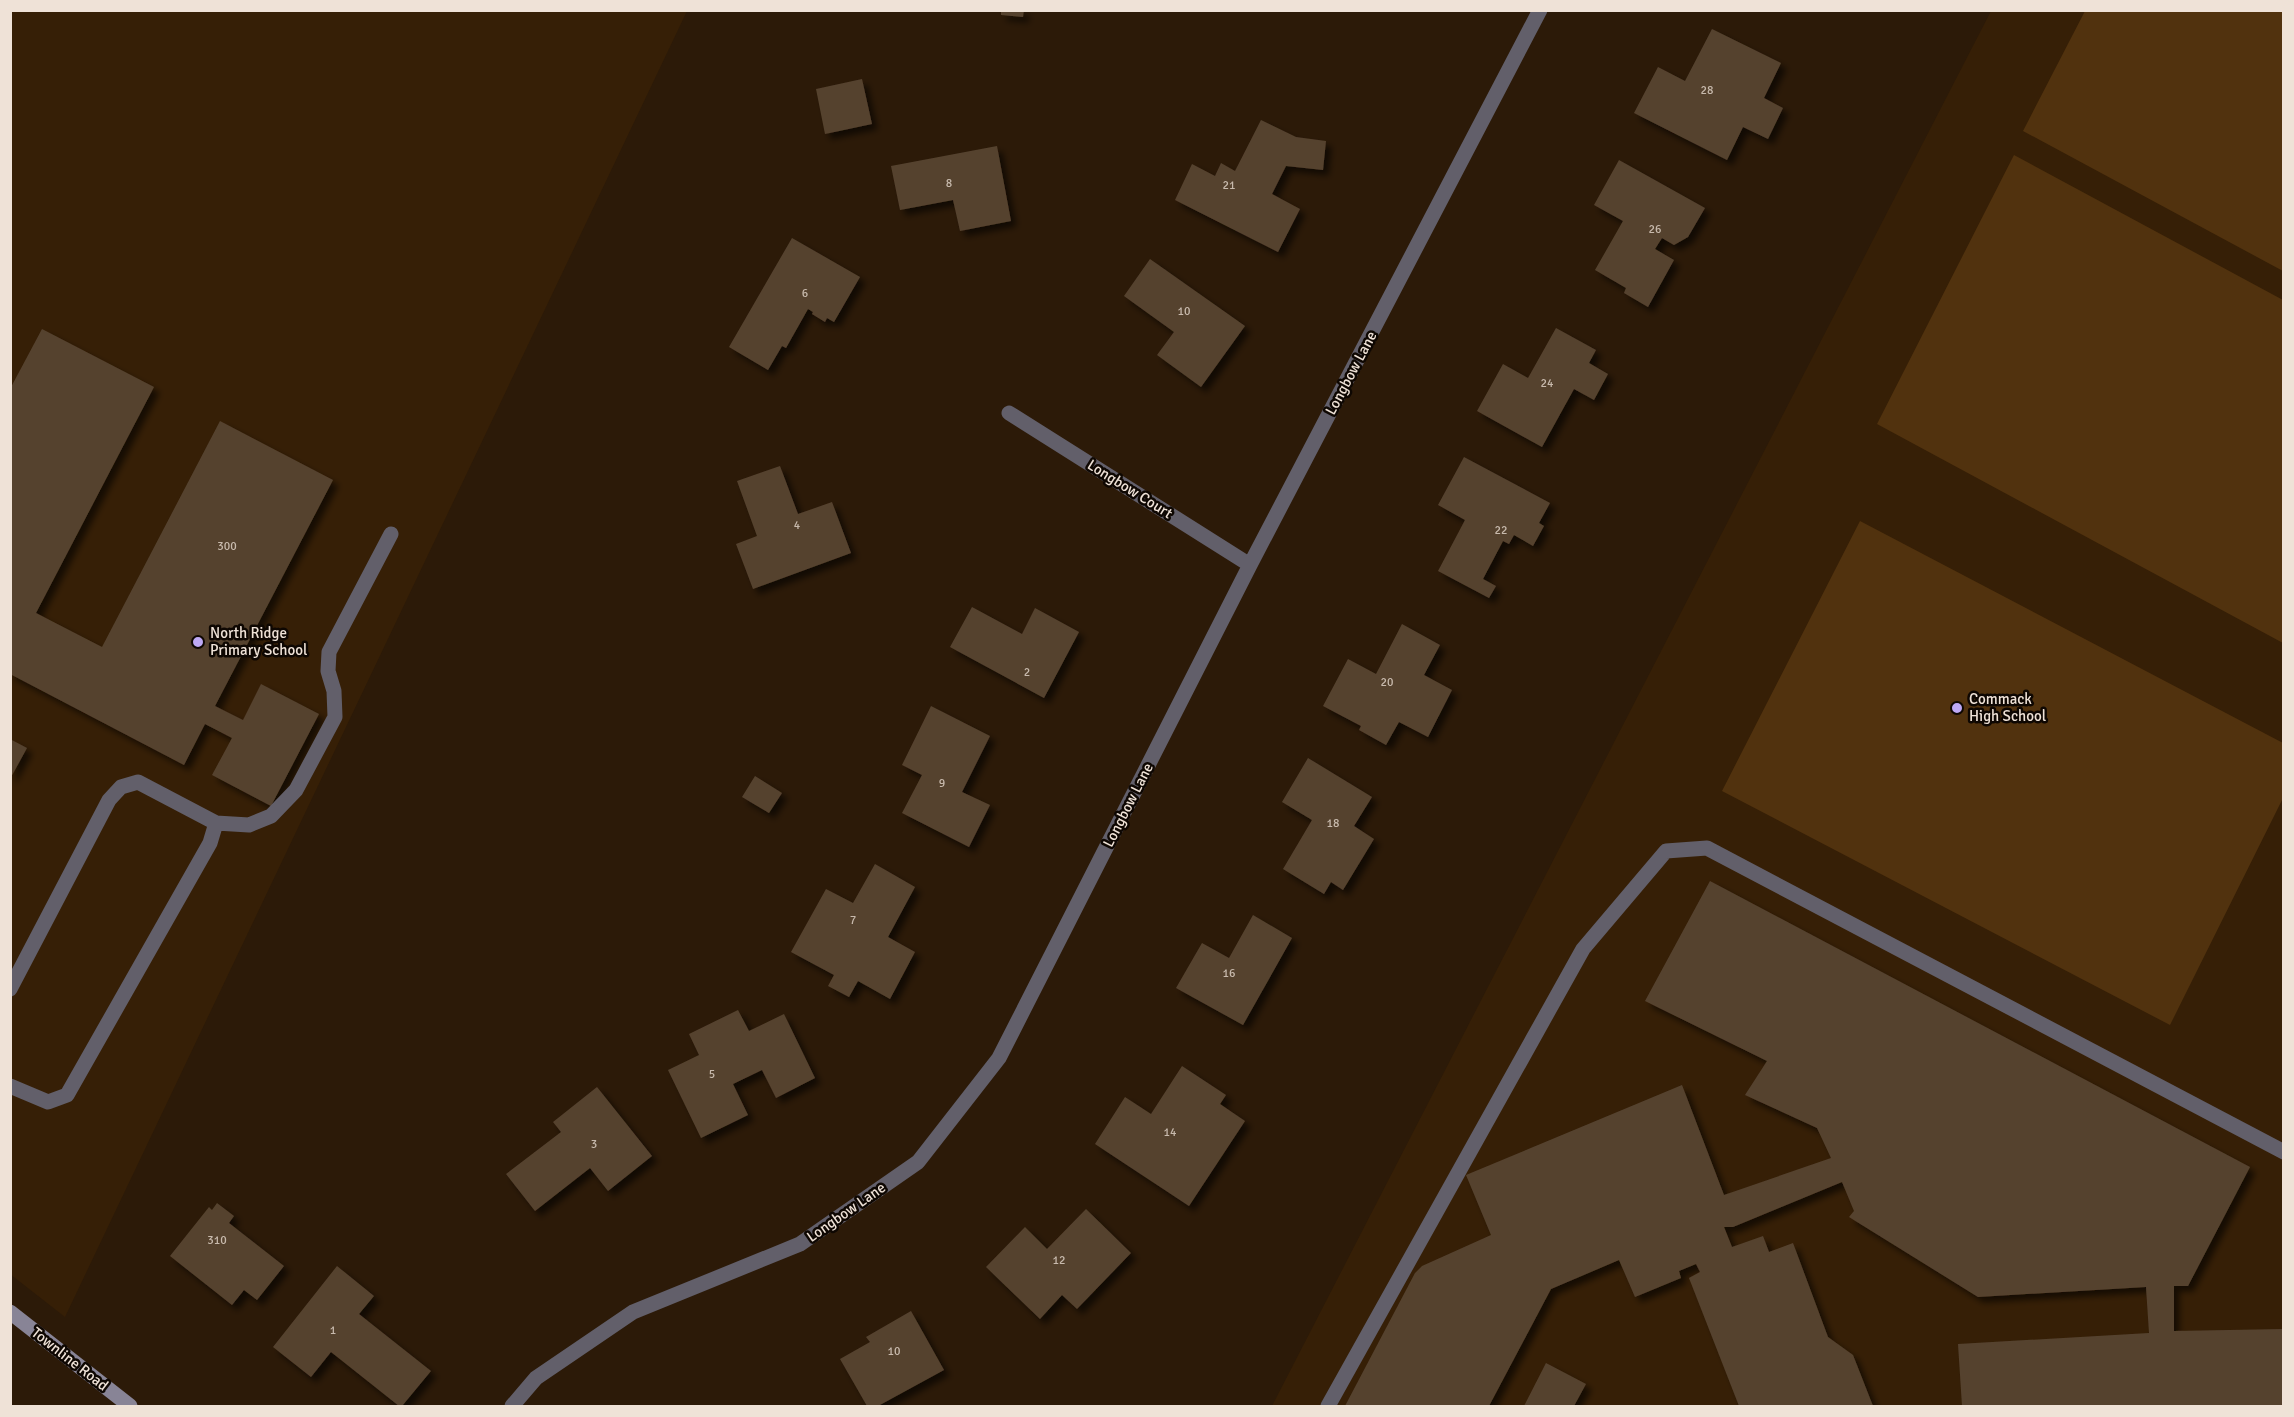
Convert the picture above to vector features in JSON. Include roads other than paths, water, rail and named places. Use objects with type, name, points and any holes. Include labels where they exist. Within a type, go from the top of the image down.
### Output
[{"type":"main road","name":"Townline Road","points":[[10,1312],[130,1407]]},
{"type":"street","name":"Longbow Lane","points":[[512,1407],[536,1378],[633,1312],[800,1244],[918,1162],[999,1058],[1250,565],[1540,10]]},
{"type":"street","name":"Longbow Court","points":[[1010,413],[1250,565]]},
{"type":"street","points":[[10,989],[109,800],[121,787],[138,782],[216,823],[249,825],[271,816],[296,790],[335,717],[334,691],[328,671],[329,652],[391,534]]},
{"type":"street","points":[[10,1086],[48,1102],[67,1095],[210,843],[216,823]]},
{"type":"street","points":[[1328,1407],[1583,949],[1666,851],[1707,848],[2283,1152]]},
{"type":"place","name":"North Ridge Primary School","points":[[198,642]]},
{"type":"place","name":"Commack High School","points":[[1957,708]]}]
